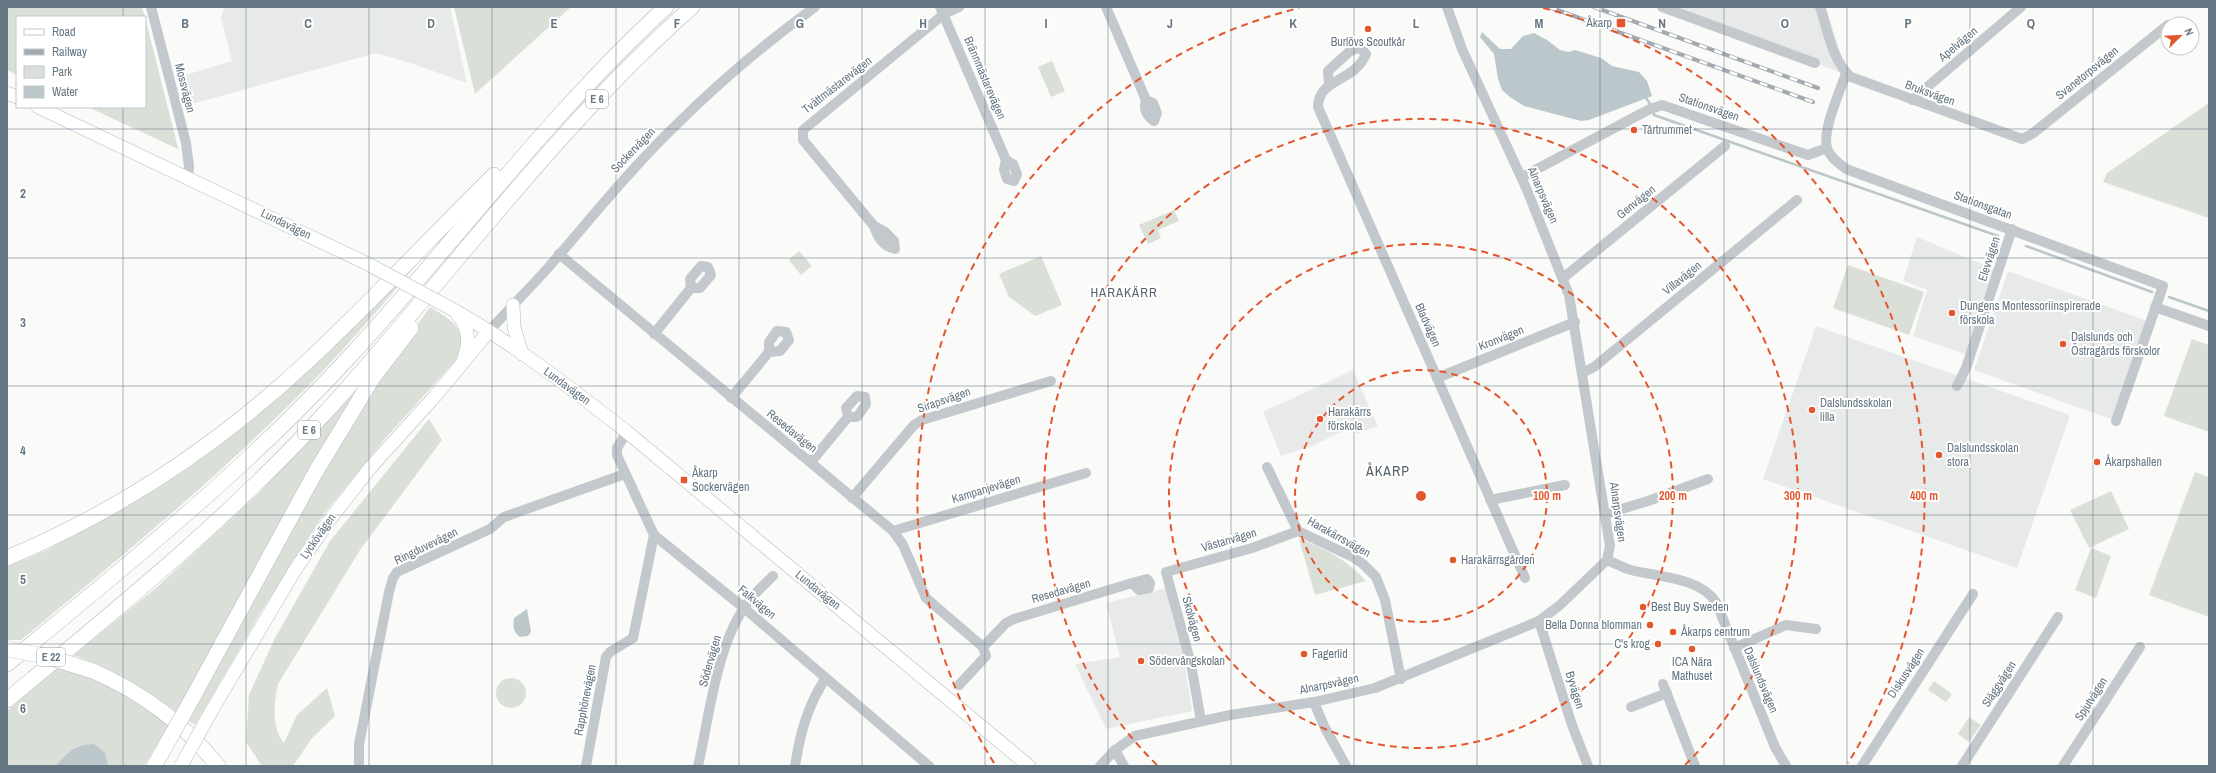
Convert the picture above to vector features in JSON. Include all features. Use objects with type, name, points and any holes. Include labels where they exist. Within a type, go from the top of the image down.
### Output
[{"type":"highway","name":"E 6","points":[[7,664],[146,547],[225,478],[304,404],[352,354],[554,120],[617,54],[666,7]]},
{"type":"highway","name":"E 6","points":[[7,700],[170,563],[281,459],[367,365],[508,196],[632,62],[692,7]]},
{"type":"highway","points":[[7,558],[79,525],[126,499],[192,456],[232,426],[314,355],[478,190],[554,120]]},
{"type":"highway","points":[[157,760],[302,496],[350,414],[372,379],[508,196]]},
{"type":"highway","name":"E 22","points":[[7,649],[68,661],[130,689],[165,712],[186,730],[218,766]]},
{"type":"main road","name":"Lundavägen","points":[[40,108],[188,177],[368,264],[441,303],[489,331],[579,394],[628,432],[1029,766]]},
{"type":"main road","points":[[513,305],[514,327],[522,354]]},
{"type":"main road","points":[[453,310],[465,325],[469,340],[464,358],[456,372]]},
{"type":"main road","name":"Lyckövägen","points":[[181,766],[212,710],[295,570],[328,522],[370,468],[456,372],[489,331]]},
{"type":"street","name":"Mossvägen","points":[[151,7],[186,143],[189,166],[188,177]]},
{"type":"street","name":"Sockervägen","points":[[489,331],[669,131],[712,90],[772,39],[815,7]]},
{"type":"street","points":[[942,11],[959,7]]},
{"type":"street","points":[[1106,7],[1146,100]]},
{"type":"street","name":"Alnarpsvägen","points":[[1100,766],[1115,750],[1135,736],[1201,721],[1314,702],[1375,688],[1401,679],[1539,621],[1560,606],[1608,560],[1610,546],[1575,322],[1563,278],[1522,177],[1462,49],[1447,7]]},
{"type":"street","points":[[1662,7],[1815,63]]},
{"type":"street","points":[[1820,7],[1837,59],[1846,73],[1826,133],[1827,148]]},
{"type":"street","name":"Apelvägen","points":[[1912,100],[2022,7]]},
{"type":"street","name":"Brännmästarevägen","points":[[942,11],[1006,160]]},
{"type":"street","name":"Tvättmästarevägen","points":[[874,226],[803,140],[803,130],[942,11]]},
{"type":"street","name":"Svanetorpsvägen","points":[[2022,139],[2032,134],[2160,32]]},
{"type":"street","name":"Bruksvägen","points":[[1846,73],[1851,77],[1912,100],[2022,139]]},
{"type":"street","name":"Bladvägen","points":[[1329,85],[1318,98],[1318,107],[1525,578]]},
{"type":"street","name":"Stationsvägen","points":[[1522,177],[1648,110],[1662,105],[1808,155],[1827,148]]},
{"type":"street","name":"Genvägen","points":[[1563,278],[1725,146]]},
{"type":"street","name":"Stationsgatan","points":[[1827,148],[1832,157],[1846,168],[2163,286],[2155,307]]},
{"type":"street","name":"Villavägen","points":[[1582,373],[1594,367],[1797,200]]},
{"type":"street","name":"Elevvägen","points":[[1957,386],[1966,368],[2012,230]]},
{"type":"street","name":"Resedavägen","points":[[559,254],[893,531],[903,545],[926,598],[983,647],[1014,618],[1132,584]]},
{"type":"street","points":[[654,334],[691,288]]},
{"type":"street","points":[[2116,421],[2155,307],[2209,326]]},
{"type":"street","name":"Kronvägen","points":[[1437,378],[1575,322]]},
{"type":"street","points":[[731,398],[769,352]]},
{"type":"street","name":"Sirapsvägen","points":[[852,498],[914,425],[922,420],[1051,381]]},
{"type":"street","points":[[811,462],[848,417]]},
{"type":"street","name":"Falkvägen","points":[[628,432],[619,443],[616,452],[654,536],[744,608],[825,679],[929,766]]},
{"type":"street","name":"Harakärrsvägen","points":[[1267,467],[1298,531],[1353,557],[1371,570],[1376,577],[1386,600],[1401,679]]},
{"type":"street","name":"Kampanjevägen","points":[[893,531],[1086,473]]},
{"type":"street","name":"Ringduvevägen","points":[[359,766],[359,744],[384,615],[393,578],[398,572],[490,529],[504,517],[625,474]]},
{"type":"street","points":[[1605,514],[1648,501],[1708,478]]},
{"type":"street","points":[[1490,500],[1565,485]]},
{"type":"street","name":"Västanvägen","points":[[1166,572],[1252,548],[1298,531]]},
{"type":"street","name":"Rapphönevägen","points":[[586,766],[606,657],[610,652],[633,638],[654,536]]},
{"type":"street","name":"Dalslundsvägen","points":[[1608,560],[1629,569],[1698,586],[1710,593],[1716,602],[1775,747],[1786,766]]},
{"type":"street","name":"Skolvägen","points":[[1166,572],[1182,630],[1201,721]]},
{"type":"street","name":"Södervägen","points":[[698,766],[719,668],[744,608],[773,576]]},
{"type":"street","name":"Diskusvägen","points":[[1862,766],[1973,594]]},
{"type":"street","name":"Släggvägen","points":[[1962,766],[2058,617]]},
{"type":"street","name":"Byvägen","points":[[1539,621],[1572,725],[1588,766]]},
{"type":"street","points":[[1734,648],[1786,625],[1816,629]]},
{"type":"street","points":[[959,685],[986,656],[983,647]]},
{"type":"street","name":"Spjutvägen","points":[[2063,766],[2140,647]]},
{"type":"street","points":[[795,766],[803,722],[816,693],[825,679]]},
{"type":"street","points":[[1631,707],[1665,689],[1695,766]]},
{"type":"street","points":[[1314,702],[1324,726],[1346,766]]},
{"type":"street","points":[[1115,750],[1124,766]]},
{"type":"shaded area","points":[[225,7],[450,7],[467,83],[376,53],[185,106],[176,78],[232,61],[221,17]]},
{"type":"shaded area","points":[[1666,7],[1826,7],[1847,75],[1829,68]]},
{"type":"shaded area","name":"Dungens Montessoriinspirerade förskola","points":[[1917,237],[1999,271],[1970,356],[1913,336],[1927,290],[1903,281]]},
{"type":"shaded area","name":"Dalslunds och Östragårds förskolor","points":[[2008,271],[2150,322],[2116,421],[1974,370]]},
{"type":"shaded area","name":"Dalslundsskolan stora","points":[[1816,326],[2070,415],[2017,568],[1763,479]]},
{"type":"shaded area","name":"Harakärrs förskola","points":[[1353,370],[1378,426],[1357,434],[1352,427],[1312,446],[1281,456],[1263,412]]},
{"type":"shaded area","name":"Södervångskolan","points":[[1167,588],[1182,648],[1192,711],[1106,729],[1075,664],[1120,657],[1106,603]]},
{"type":"green space","points":[[7,7],[142,7],[145,16],[16,16],[16,74],[7,70]]},
{"type":"green space","points":[[454,7],[571,7],[475,94]]},
{"type":"green space","points":[[146,21],[178,149],[90,108],[146,108]]},
{"type":"green space","points":[[1052,61],[1065,91],[1051,97],[1038,67]]},
{"type":"green space","points":[[2209,103],[2209,218],[2103,182],[2107,173]]},
{"type":"green space","points":[[1174,210],[1179,221],[1158,230],[1161,238],[1148,244],[1139,225]]},
{"type":"green space","points":[[445,230],[347,345],[312,382],[242,450],[133,547],[21,640],[7,640],[7,567],[47,550],[138,499],[254,418]]},
{"type":"green space","points":[[799,251],[812,266],[801,275],[789,260]]},
{"type":"green space","points":[[1041,256],[1062,305],[1035,316],[1009,297],[999,274]]},
{"type":"green space","points":[[1848,265],[1924,292],[1909,335],[1833,308]]},
{"type":"green space","points":[[430,307],[447,318],[458,328],[461,342],[455,361],[384,440],[323,515],[259,615],[195,725],[189,721],[338,444],[375,384]]},
{"type":"green space","points":[[2192,339],[2209,345],[2209,432],[2164,416]]},
{"type":"green space","points":[[361,386],[177,712],[115,672],[73,655],[156,588],[258,494]]},
{"type":"green space","points":[[429,419],[442,440],[360,550],[278,684],[275,698],[275,723],[284,743],[297,715],[327,688],[335,716],[313,737],[293,766],[262,766],[246,742],[249,695],[274,640],[330,541]]},
{"type":"green space","points":[[2195,472],[2209,477],[2209,617],[2149,595]]},
{"type":"green space","points":[[2111,491],[2129,529],[2089,548],[2070,510]]},
{"type":"green space","points":[[1299,539],[1317,546],[1344,561],[1366,581],[1315,595]]},
{"type":"green space","points":[[2091,548],[2111,556],[2096,598],[2075,590]]},
{"type":"green space","points":[[57,668],[86,676],[120,690],[169,724],[144,766],[7,766],[7,711]]},
{"type":"green space","points":[[511,678],[522,682],[526,693],[522,704],[511,708],[500,704],[496,693],[500,682]]},
{"type":"green space","points":[[1934,681],[1952,694],[1946,702],[1928,690]]},
{"type":"green space","points":[[1969,717],[1981,725],[1969,742],[1958,734]]},
{"type":"water","points":[[1482,32],[1500,49],[1511,49],[1523,36],[1534,33],[1547,40],[1560,50],[1569,52],[1575,50],[1601,58],[1612,66],[1639,72],[1647,81],[1652,96],[1589,120],[1581,121],[1524,106],[1502,90],[1498,79],[1494,54],[1480,37]]},
{"type":"water","points":[[527,609],[531,632],[528,636],[520,637],[514,629],[514,618]]},
{"type":"water","points":[[94,744],[105,753],[108,766],[56,766],[72,750],[81,746]]},
{"type":"waterway","points":[[1646,98],[1651,105]]},
{"type":"waterway","points":[[1652,110],[1654,115],[1998,236]]},
{"type":"waterway","points":[[2026,246],[2152,292]]},
{"type":"waterway","points":[[2169,297],[2209,311]]},
{"type":"railway","points":[[1549,7],[1813,102]]},
{"type":"railway","points":[[1594,7],[1818,88]]},
{"type":"place","name":"Åkarp","points":[[1621,23]]},
{"type":"place","name":"Burlövs Scoutkår","points":[[1368,29]]},
{"type":"place","name":"Tårtrummet","points":[[1634,130]]},
{"type":"place","name":"Dungens Montessoriinspirerade förskola","points":[[1952,313]]},
{"type":"place","name":"Dalslunds och Östragårds förskolor","points":[[2063,344]]},
{"type":"place","name":"Dalslundsskolan lilla","points":[[1812,410]]},
{"type":"place","name":"Harakärrs förskola","points":[[1320,419]]},
{"type":"place","name":"Dalslundsskolan stora","points":[[1939,455]]},
{"type":"place","name":"Åkarpshallen","points":[[2097,462]]},
{"type":"place","name":"Åkarp Sockervägen","points":[[684,480]]},
{"type":"place","name":"Harakärrsgården","points":[[1453,560]]},
{"type":"place","name":"Best Buy Sweden","points":[[1643,607]]},
{"type":"place","name":"Bella Donna blomman","points":[[1650,625]]},
{"type":"place","name":"Åkarps centrum","points":[[1673,632]]},
{"type":"place","name":"C's krog","points":[[1658,644]]},
{"type":"place","name":"ICA Nära Mathuset","points":[[1692,649]]},
{"type":"place","name":"Fagerlid","points":[[1304,654]]},
{"type":"place","name":"Södervångskolan","points":[[1141,661]]},
{"type":"district","name":"HARAKÄRR","points":[[1124,292]]},
{"type":"district","name":"ÅKARP","points":[[1388,471]]}]
